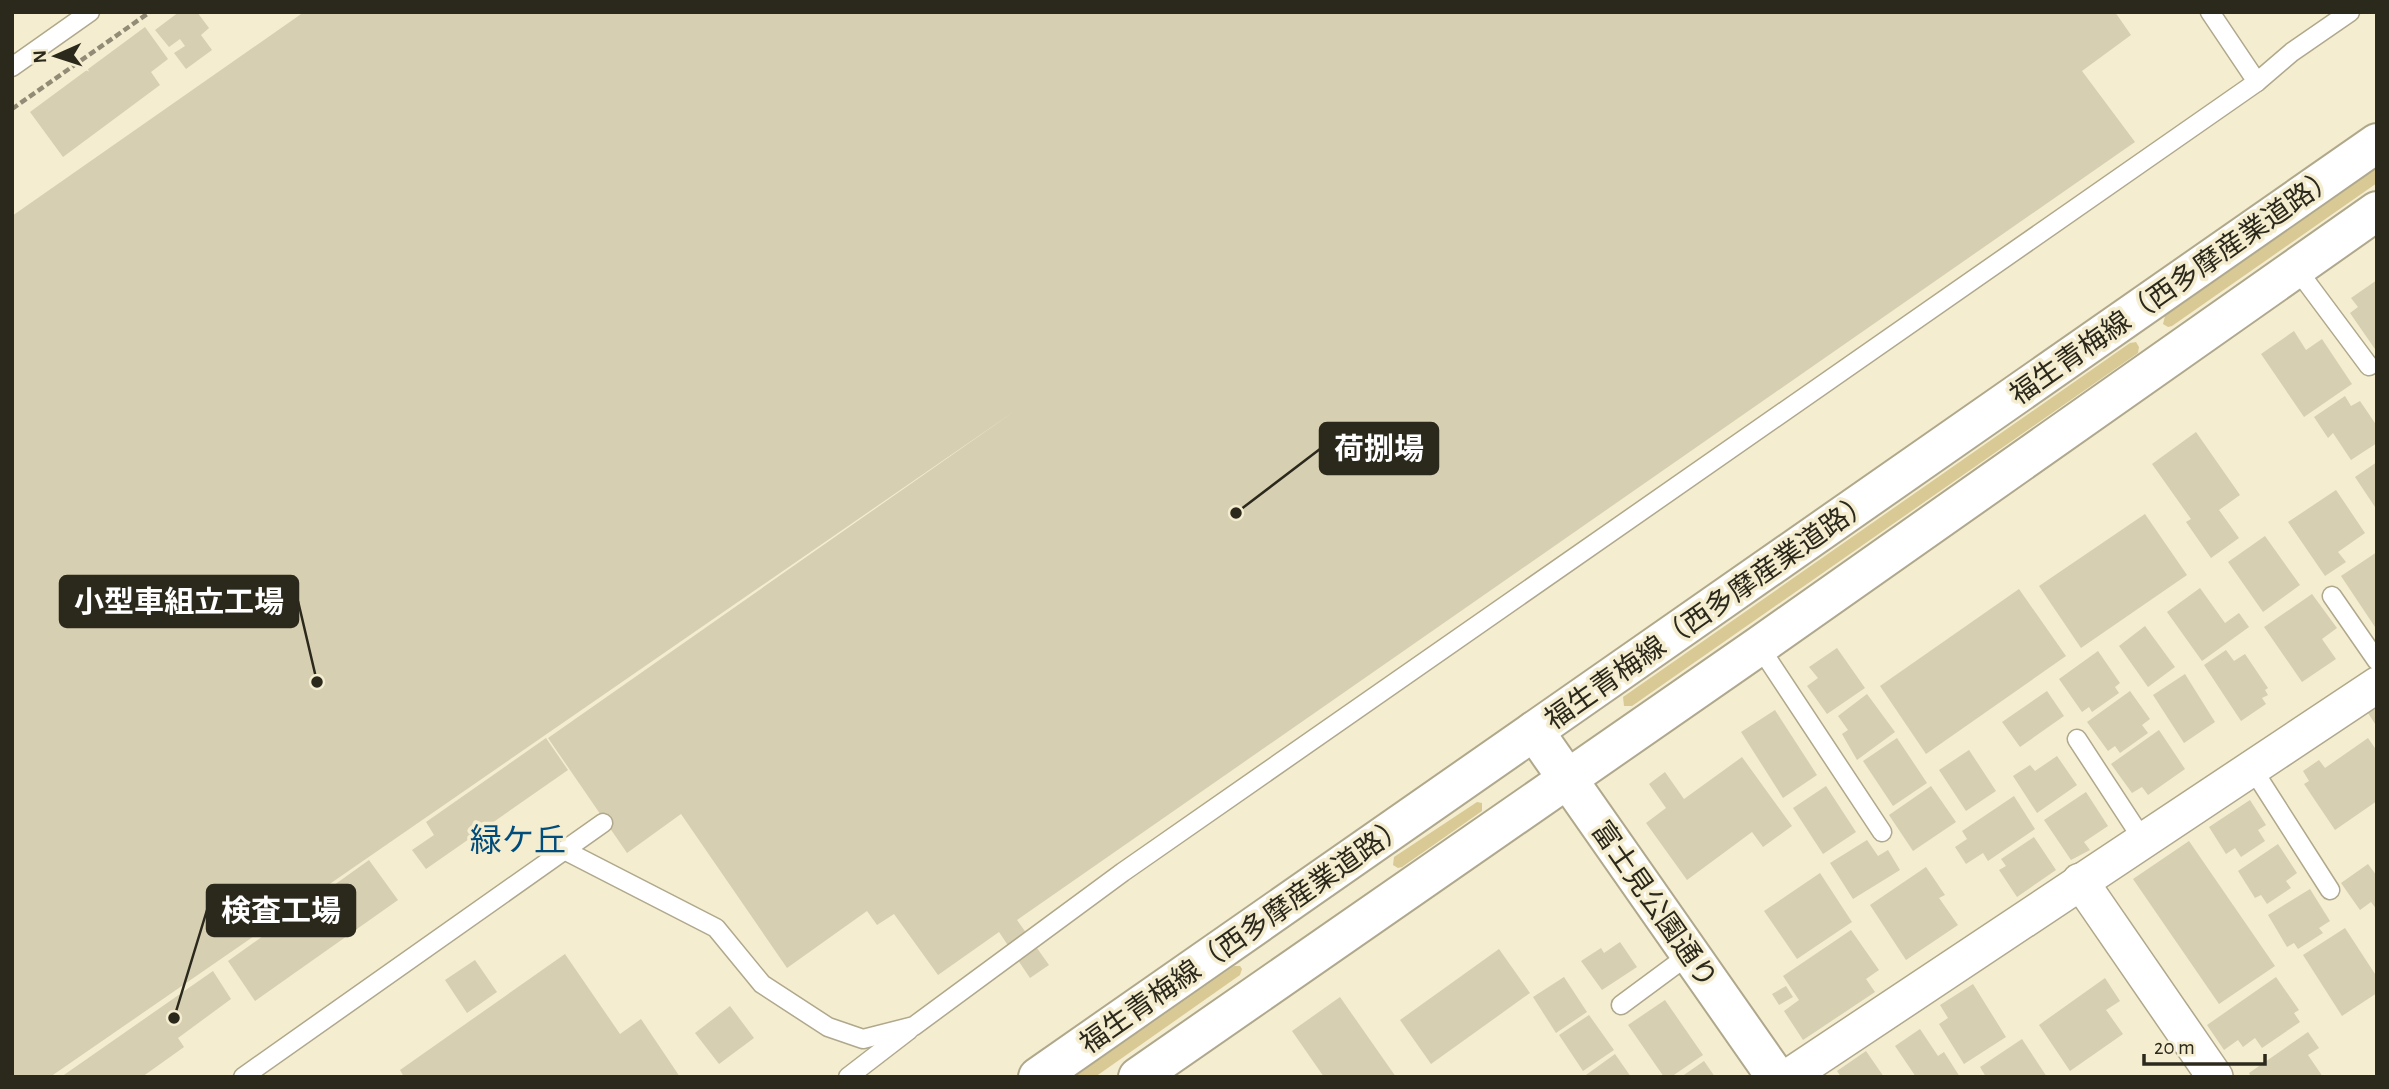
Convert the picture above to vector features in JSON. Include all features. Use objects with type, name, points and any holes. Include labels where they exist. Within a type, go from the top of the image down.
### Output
[{"type":"main road","name":"福生青梅線（西多摩産業道路）","points":[[1038,1077],[2377,143]]},
{"type":"main road","name":"福生青梅線（西多摩産業道路）","points":[[1138,1077],[1759,646],[2377,211]]},
{"type":"main road","name":"富士見公園通り","points":[[1534,732],[1776,1077]]},
{"type":"street","points":[[1788,1077],[2377,685]]},
{"type":"street","points":[[2080,881],[2215,1077]]},
{"type":"lane","points":[[12,67],[90,12]]},
{"type":"lane","points":[[2210,12],[2257,82]]},
{"type":"lane","points":[[848,1077],[1135,864],[2257,82],[2292,52],[2350,12]]},
{"type":"lane","points":[[2297,268],[2369,366]]},
{"type":"lane","points":[[2332,596],[2377,661]]},
{"type":"lane","points":[[1759,646],[1882,832]]},
{"type":"lane","points":[[2077,739],[2144,840]]},
{"type":"lane","points":[[2252,768],[2330,890]]},
{"type":"lane","points":[[243,1077],[603,824]]},
{"type":"lane","points":[[566,851],[716,928],[762,984],[828,1027],[863,1039],[914,1026]]},
{"type":"lane","points":[[1621,1005],[1690,954]]},
{"type":"path","points":[[12,108],[150,12]]},
{"type":"shaded area","points":[[2377,168],[2377,183],[2172,326],[2163,324],[2165,316]]},
{"type":"shaded area","points":[[2136,342],[2138,353],[1632,706],[1624,706],[1623,697],[2130,343]]},
{"type":"shaded area","points":[[1477,802],[1482,803],[1482,811],[1402,867],[1393,865],[1394,857]]},
{"type":"shaded area","points":[[1234,966],[1240,966],[1242,969],[1240,975],[1095,1077],[1074,1077]]},
{"type":"building","points":[[179,12],[197,12],[209,28],[201,35],[212,50],[186,69],[174,53],[185,46],[180,39],[169,47],[155,30]]},
{"type":"building","points":[[304,12],[2115,12],[2131,35],[2082,71],[2135,142],[1017,920],[1049,965],[1030,978],[999,932],[938,975],[894,914],[877,925],[867,911],[787,968],[681,814],[627,853],[548,738],[1019,408],[50,1077],[12,1077],[12,216]]},
{"type":"building","points":[[145,27],[168,59],[151,72],[160,85],[63,157],[30,112]]},
{"type":"building","points":[[2377,280],[2377,352],[2350,313],[2358,307],[2351,298]]},
{"type":"building","points":[[2294,331],[2306,350],[2322,339],[2352,384],[2304,417],[2261,354]]},
{"type":"building","points":[[2345,396],[2351,406],[2360,401],[2377,426],[2377,443],[2351,460],[2333,433],[2328,438],[2314,417]]},
{"type":"building","points":[[2196,432],[2240,495],[2219,510],[2239,538],[2211,558],[2186,522],[2191,519],[2152,464]]},
{"type":"building","points":[[2377,462],[2377,510],[2355,477]]},
{"type":"building","points":[[2336,490],[2365,533],[2338,552],[2346,562],[2325,576],[2288,522]]},
{"type":"building","points":[[2145,514],[2187,575],[2081,648],[2039,586]]},
{"type":"building","points":[[2265,536],[2300,585],[2263,612],[2228,562]]},
{"type":"building","points":[[2377,552],[2377,630],[2341,576]]},
{"type":"building","points":[[2200,588],[2225,623],[2239,613],[2249,627],[2202,661],[2167,612]]},
{"type":"building","points":[[2019,589],[2066,656],[1926,754],[1880,686]]},
{"type":"building","points":[[2312,594],[2337,628],[2322,639],[2336,659],[2302,682],[2264,627]]},
{"type":"building","points":[[2145,626],[2175,667],[2148,687],[2119,646]]},
{"type":"building","points":[[1837,648],[1865,688],[1827,714],[1807,686],[1818,678],[1809,667]]},
{"type":"building","points":[[2226,650],[2234,661],[2245,654],[2268,688],[2265,690],[2268,695],[2262,698],[2266,704],[2241,721],[2204,665]]},
{"type":"building","points":[[2098,651],[2120,683],[2115,687],[2119,693],[2092,712],[2089,707],[2082,712],[2059,679]]},
{"type":"building","points":[[2185,674],[2215,722],[2184,743],[2153,695]]},
{"type":"building","points":[[2047,691],[2064,716],[2020,747],[2002,722]]},
{"type":"building","points":[[2130,691],[2150,719],[2142,725],[2148,733],[2120,753],[2115,746],[2108,751],[2087,722]]},
{"type":"building","points":[[1867,694],[1895,732],[1857,760],[1842,734],[1848,730],[1838,716]]},
{"type":"building","points":[[2377,708],[2377,727],[2368,713]]},
{"type":"building","points":[[1775,710],[1817,775],[1783,798],[1741,732]]},
{"type":"building","points":[[2159,730],[2185,769],[2148,795],[2142,787],[2132,793],[2111,764]]},
{"type":"building","points":[[546,738],[568,770],[426,869],[412,850],[434,835],[426,822]]},
{"type":"building","points":[[1897,738],[1927,783],[1893,806],[1863,761]]},
{"type":"building","points":[[2368,738],[2377,751],[2377,801],[2335,830],[2304,784],[2309,781],[2303,771],[2319,760],[2325,768]]},
{"type":"building","points":[[1969,750],[1996,791],[1966,811],[1939,770]]},
{"type":"building","points":[[2057,756],[2077,785],[2037,813],[2013,776],[2030,765],[2035,771]]},
{"type":"building","points":[[1742,757],[1792,826],[1763,847],[1752,832],[1687,880],[1646,823],[1666,808],[1649,784],[1665,772],[1684,799]]},
{"type":"building","points":[[1826,786],[1856,832],[1823,854],[1793,808]]},
{"type":"building","points":[[1931,786],[1956,822],[1913,851],[1889,815]]},
{"type":"building","points":[[2086,792],[2108,826],[2084,842],[2090,850],[2071,860],[2044,820]]},
{"type":"building","points":[[2014,796],[2035,829],[1988,861],[1983,853],[1966,864],[1955,847],[1967,839],[1962,831]]},
{"type":"building","points":[[2250,800],[2266,825],[2258,830],[2265,841],[2241,857],[2235,848],[2226,854],[2209,827]]},
{"type":"building","points":[[2034,837],[2056,870],[2017,897],[1999,870],[2006,866],[2001,859]]},
{"type":"building","points":[[1867,840],[1878,856],[1888,850],[1900,870],[1853,899],[1830,863]]},
{"type":"building","points":[[2189,841],[2275,966],[2219,1004],[2133,879]]},
{"type":"building","points":[[2278,844],[2297,873],[2286,881],[2291,888],[2267,904],[2261,895],[2255,898],[2238,871]]},
{"type":"building","points":[[369,860],[398,900],[255,1001],[228,961]]},
{"type":"building","points":[[2368,864],[2377,876],[2377,910],[2371,902],[2360,910],[2341,883]]},
{"type":"building","points":[[1926,867],[1945,895],[1939,898],[1958,925],[1906,960],[1870,905]]},
{"type":"building","points":[[1820,873],[1852,922],[1797,959],[1764,911]]},
{"type":"building","points":[[2310,889],[2330,921],[2319,928],[2323,933],[2298,949],[2294,943],[2287,947],[2268,915]]},
{"type":"building","points":[[2345,928],[2377,977],[2377,993],[2342,1016],[2303,955]]},
{"type":"building","points":[[1851,930],[1879,970],[1866,979],[1875,992],[1803,1040],[1784,1011],[1799,1000],[1783,976]]},
{"type":"building","points":[[1620,942],[1637,967],[1602,990],[1581,961],[1601,948],[1604,953]]},
{"type":"building","points":[[1499,949],[1530,993],[1431,1064],[1400,1020]]},
{"type":"building","points":[[565,954],[620,1034],[641,1019],[680,1077],[404,1077],[400,1070]]},
{"type":"building","points":[[475,960],[497,992],[467,1013],[445,980]]},
{"type":"building","points":[[213,971],[231,999],[178,1038],[184,1047],[142,1077],[61,1077]]},
{"type":"building","points":[[1564,977],[1587,1012],[1556,1033],[1533,997]]},
{"type":"building","points":[[2276,977],[2299,1010],[2294,1013],[2300,1022],[2262,1048],[2255,1038],[2243,1047],[2238,1040],[2224,1050],[2207,1025]]},
{"type":"building","points":[[2105,978],[2120,1001],[2106,1010],[2123,1034],[2070,1071],[2039,1025]]},
{"type":"building","points":[[1973,984],[2006,1037],[1964,1064],[1939,1024],[1948,1018],[1940,1005]]},
{"type":"building","points":[[1786,986],[1793,997],[1779,1005],[1772,994]]},
{"type":"building","points":[[1340,997],[1396,1077],[1324,1077],[1292,1031]]},
{"type":"building","points":[[1665,1000],[1703,1055],[1671,1077],[1664,1077],[1628,1025]]},
{"type":"building","points":[[730,1006],[754,1038],[719,1064],[695,1033]]},
{"type":"building","points":[[1589,1015],[1614,1050],[1583,1071],[1559,1035]]},
{"type":"building","points":[[1920,1029],[1938,1056],[1944,1052],[1960,1077],[1916,1077],[1895,1046]]},
{"type":"building","points":[[2308,1032],[2319,1048],[2308,1055],[2323,1077],[2251,1077],[2249,1073]]},
{"type":"building","points":[[2022,1039],[2047,1077],[1986,1077],[1980,1067]]},
{"type":"building","points":[[1866,1051],[1884,1077],[1841,1077],[1837,1071]]},
{"type":"building","points":[[1615,1054],[1631,1077],[1587,1077],[1586,1075]]},
{"type":"building","points":[[1704,1061],[1715,1077],[1681,1077]]},
{"type":"place","name":"荷捌場","points":[[1236,513]]},
{"type":"place","name":"小型車組立工場","points":[[317,682]]},
{"type":"place","name":"検査工場","points":[[174,1018]]},
{"type":"district","name":"緑ケ丘","points":[[518,840]]}]
